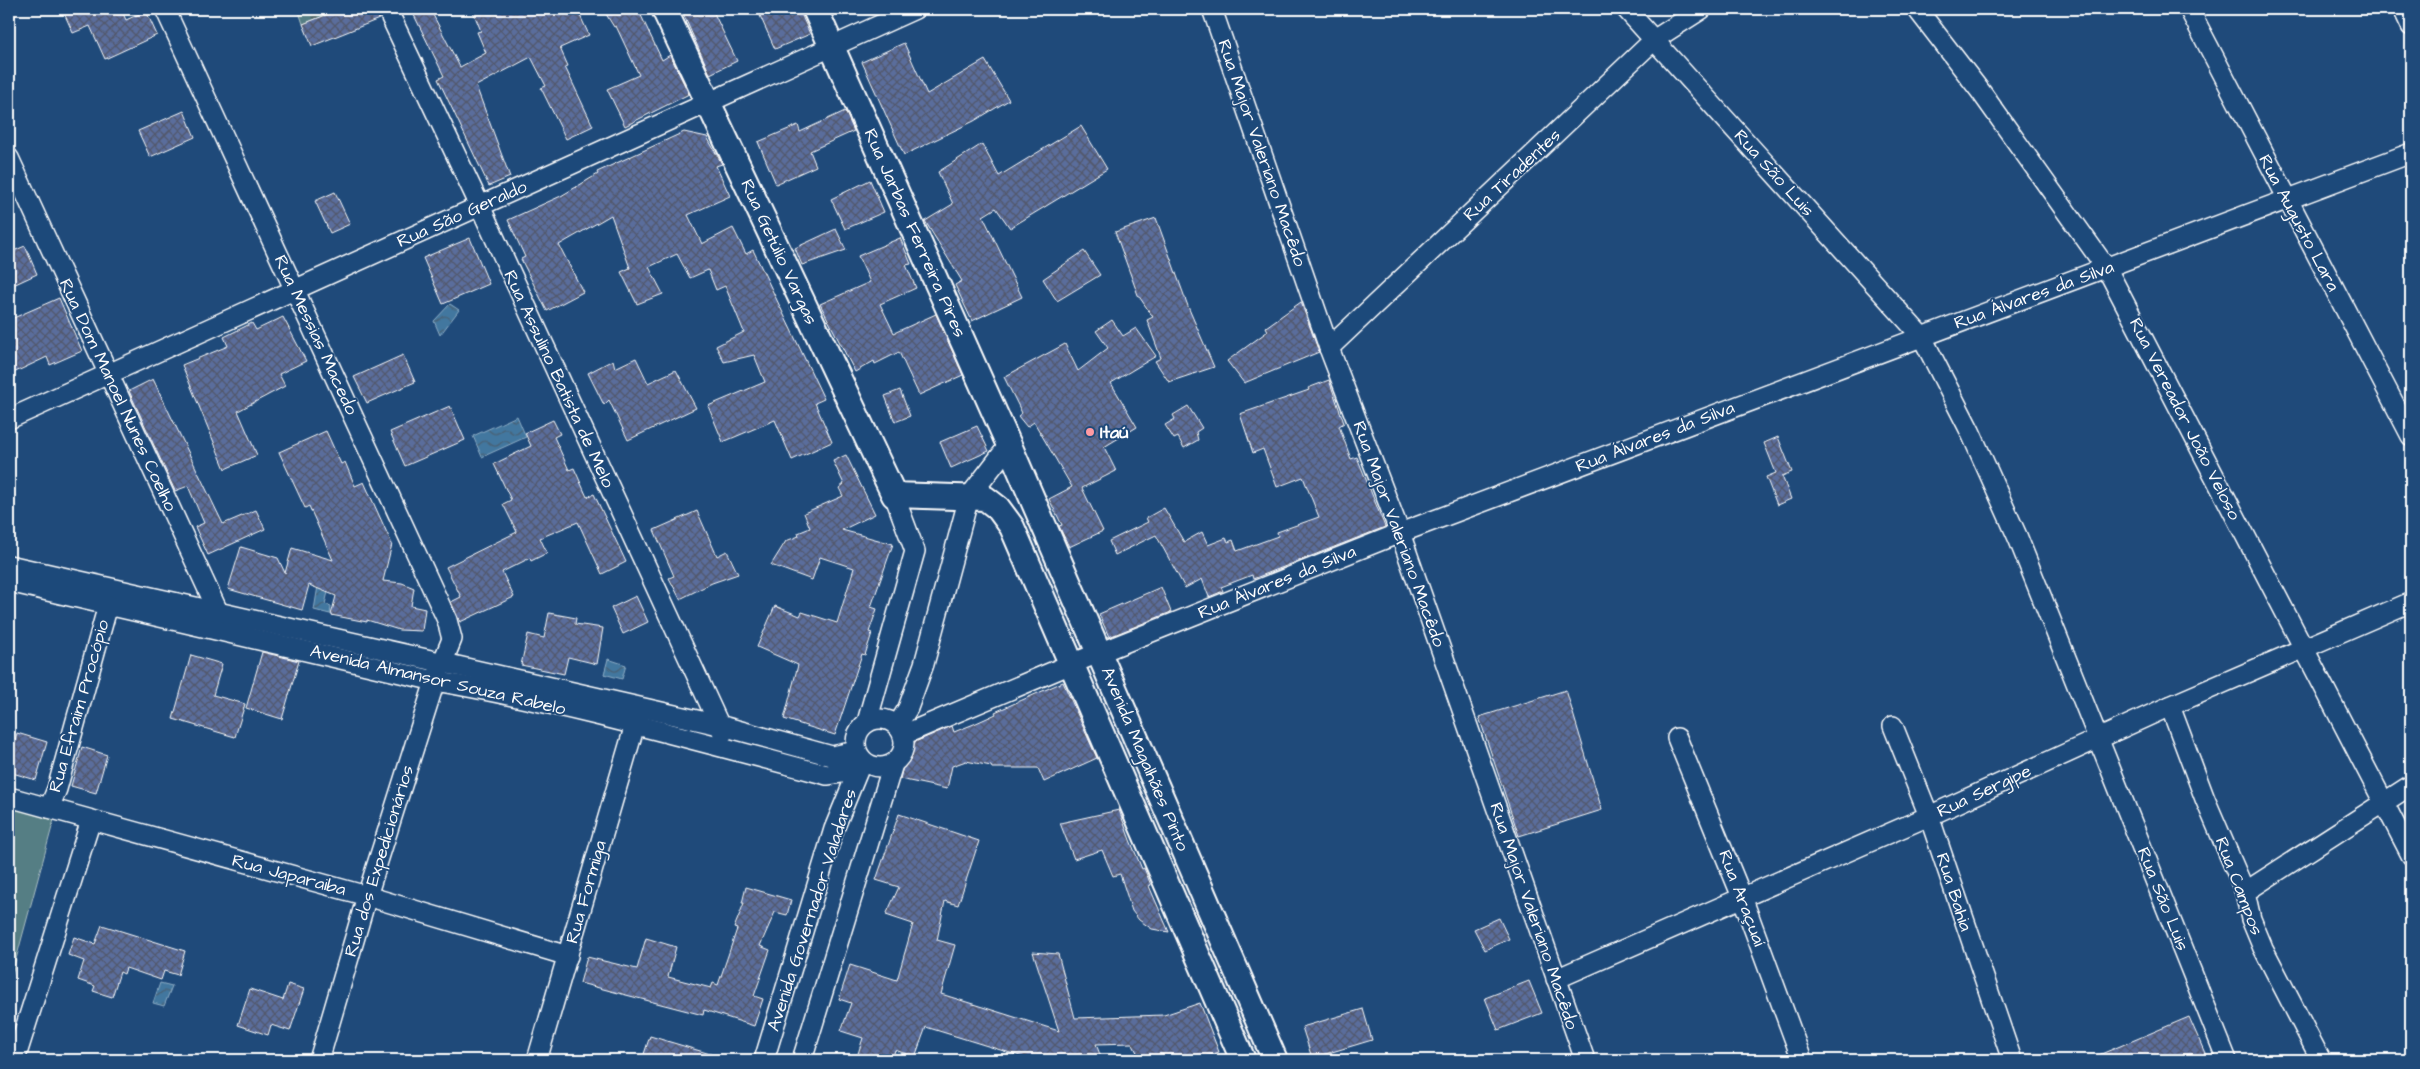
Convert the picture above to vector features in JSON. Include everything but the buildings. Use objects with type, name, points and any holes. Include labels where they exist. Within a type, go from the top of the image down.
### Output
[{"type":"main road","name":"Rua Getúlio Vargas","points":[[664,9],[894,496]]},
{"type":"main road","name":"Rua Jarbas Ferreira Pires","points":[[816,9],[1012,452]]},
{"type":"main road","name":"Avenida Magalhães Pinto","points":[[1012,452],[1274,1060]]},
{"type":"main road","points":[[894,496],[969,498]]},
{"type":"main road","name":"Avenida Magalhães Pinto","points":[[969,498],[985,498],[998,508],[1012,527],[1243,1060]]},
{"type":"main road","points":[[1217,1000],[1244,988]]},
{"type":"street","name":"Rua Messias Macedo","points":[[164,9],[448,620],[452,639],[444,663]]},
{"type":"street","name":"Rua Assulino Batista de Melo","points":[[387,9],[480,206],[730,750]]},
{"type":"street","name":"Rua São Geraldo","points":[[9,419],[915,9]]},
{"type":"street","name":"Rua Major Valeriano Macêdo","points":[[1212,9],[1329,348],[1400,533],[1585,1060]]},
{"type":"street","name":"Rua São Luis","points":[[1626,9],[1922,337],[1970,431],[2018,538],[2227,1060]]},
{"type":"street","name":"Rua Tiradentes","points":[[1329,348],[1655,40],[1702,9]]},
{"type":"street","name":"Rua Vereador João Veloso","points":[[1917,9],[1981,92],[2107,269],[2411,855]]},
{"type":"street","name":"Rua Augusto Lara","points":[[2189,9],[2286,199],[2404,405],[2411,436]]},
{"type":"street","points":[[2403,9],[2411,26]]},
{"type":"street","name":"Rua Álvares da Silva","points":[[900,730],[1400,533],[2107,269],[2286,199],[2411,153]]},
{"type":"street","name":"Rua Dom Manoel Nunes Coelho","points":[[9,158],[228,632]]},
{"type":"street","points":[[900,730],[888,720],[877,719],[866,722],[859,730],[855,741],[860,757],[872,767],[883,768],[893,764],[901,756],[904,746],[900,730],[924,664],[969,498],[1012,452]]},
{"type":"street","name":"Rua Getúlio Vargas","points":[[866,722],[915,551],[894,496]]},
{"type":"street","name":"Avenida Almansor Souza Rabelo","points":[[9,565],[444,663],[638,716],[730,750],[827,775],[841,773],[860,757]]},
{"type":"street","name":"Avenida Almansor Souza Rabelo","points":[[9,582],[435,681],[638,716],[719,725],[832,756],[860,757]]},
{"type":"street","name":"Rua Sergipe","points":[[1556,979],[1929,816],[2170,706],[2411,602]]},
{"type":"street","name":"Rua Efraim Procópio","points":[[49,808],[57,789],[108,605]]},
{"type":"street","name":"Rua dos Expedicionários","points":[[319,1060],[367,896],[435,681],[444,663]]},
{"type":"street","name":"Rua Campos","points":[[2170,706],[2245,892],[2251,919],[2263,948],[2321,1060]]},
{"type":"street","name":"Rua Formiga","points":[[537,1060],[638,716]]},
{"type":"street","name":"Rua Bahia","points":[[1893,726],[1929,816],[2012,1060]]},
{"type":"street","name":"Rua Araçuaí","points":[[1677,738],[1742,897],[1802,1060]]},
{"type":"street","name":"Avenida Governador Valadares","points":[[764,1060],[834,829],[860,757]]},
{"type":"street","name":"Avenida Governador Valadares","points":[[802,1060],[893,764]]},
{"type":"street","points":[[2245,892],[2411,784]]},
{"type":"street","name":"Rua Japaraiba","points":[[9,797],[367,896],[568,956]]},
{"type":"street","points":[[15,1060],[90,820]]},
{"type":"green space","points":[[298,9],[341,9],[303,24]]},
{"type":"green space","points":[[9,804],[55,816],[9,985]]},
{"type":"water","points":[[450,304],[459,310],[440,335],[434,321]]},
{"type":"water","points":[[517,416],[526,437],[482,457],[473,436]]},
{"type":"water","points":[[318,586],[329,588],[325,604],[331,606],[330,614],[314,610]]},
{"type":"water","points":[[608,659],[626,665],[622,679],[604,674]]},
{"type":"water","points":[[160,983],[172,986],[164,1006],[153,1003]]},
{"type":"place","name":"Itaú","points":[[1090,432]]}]
